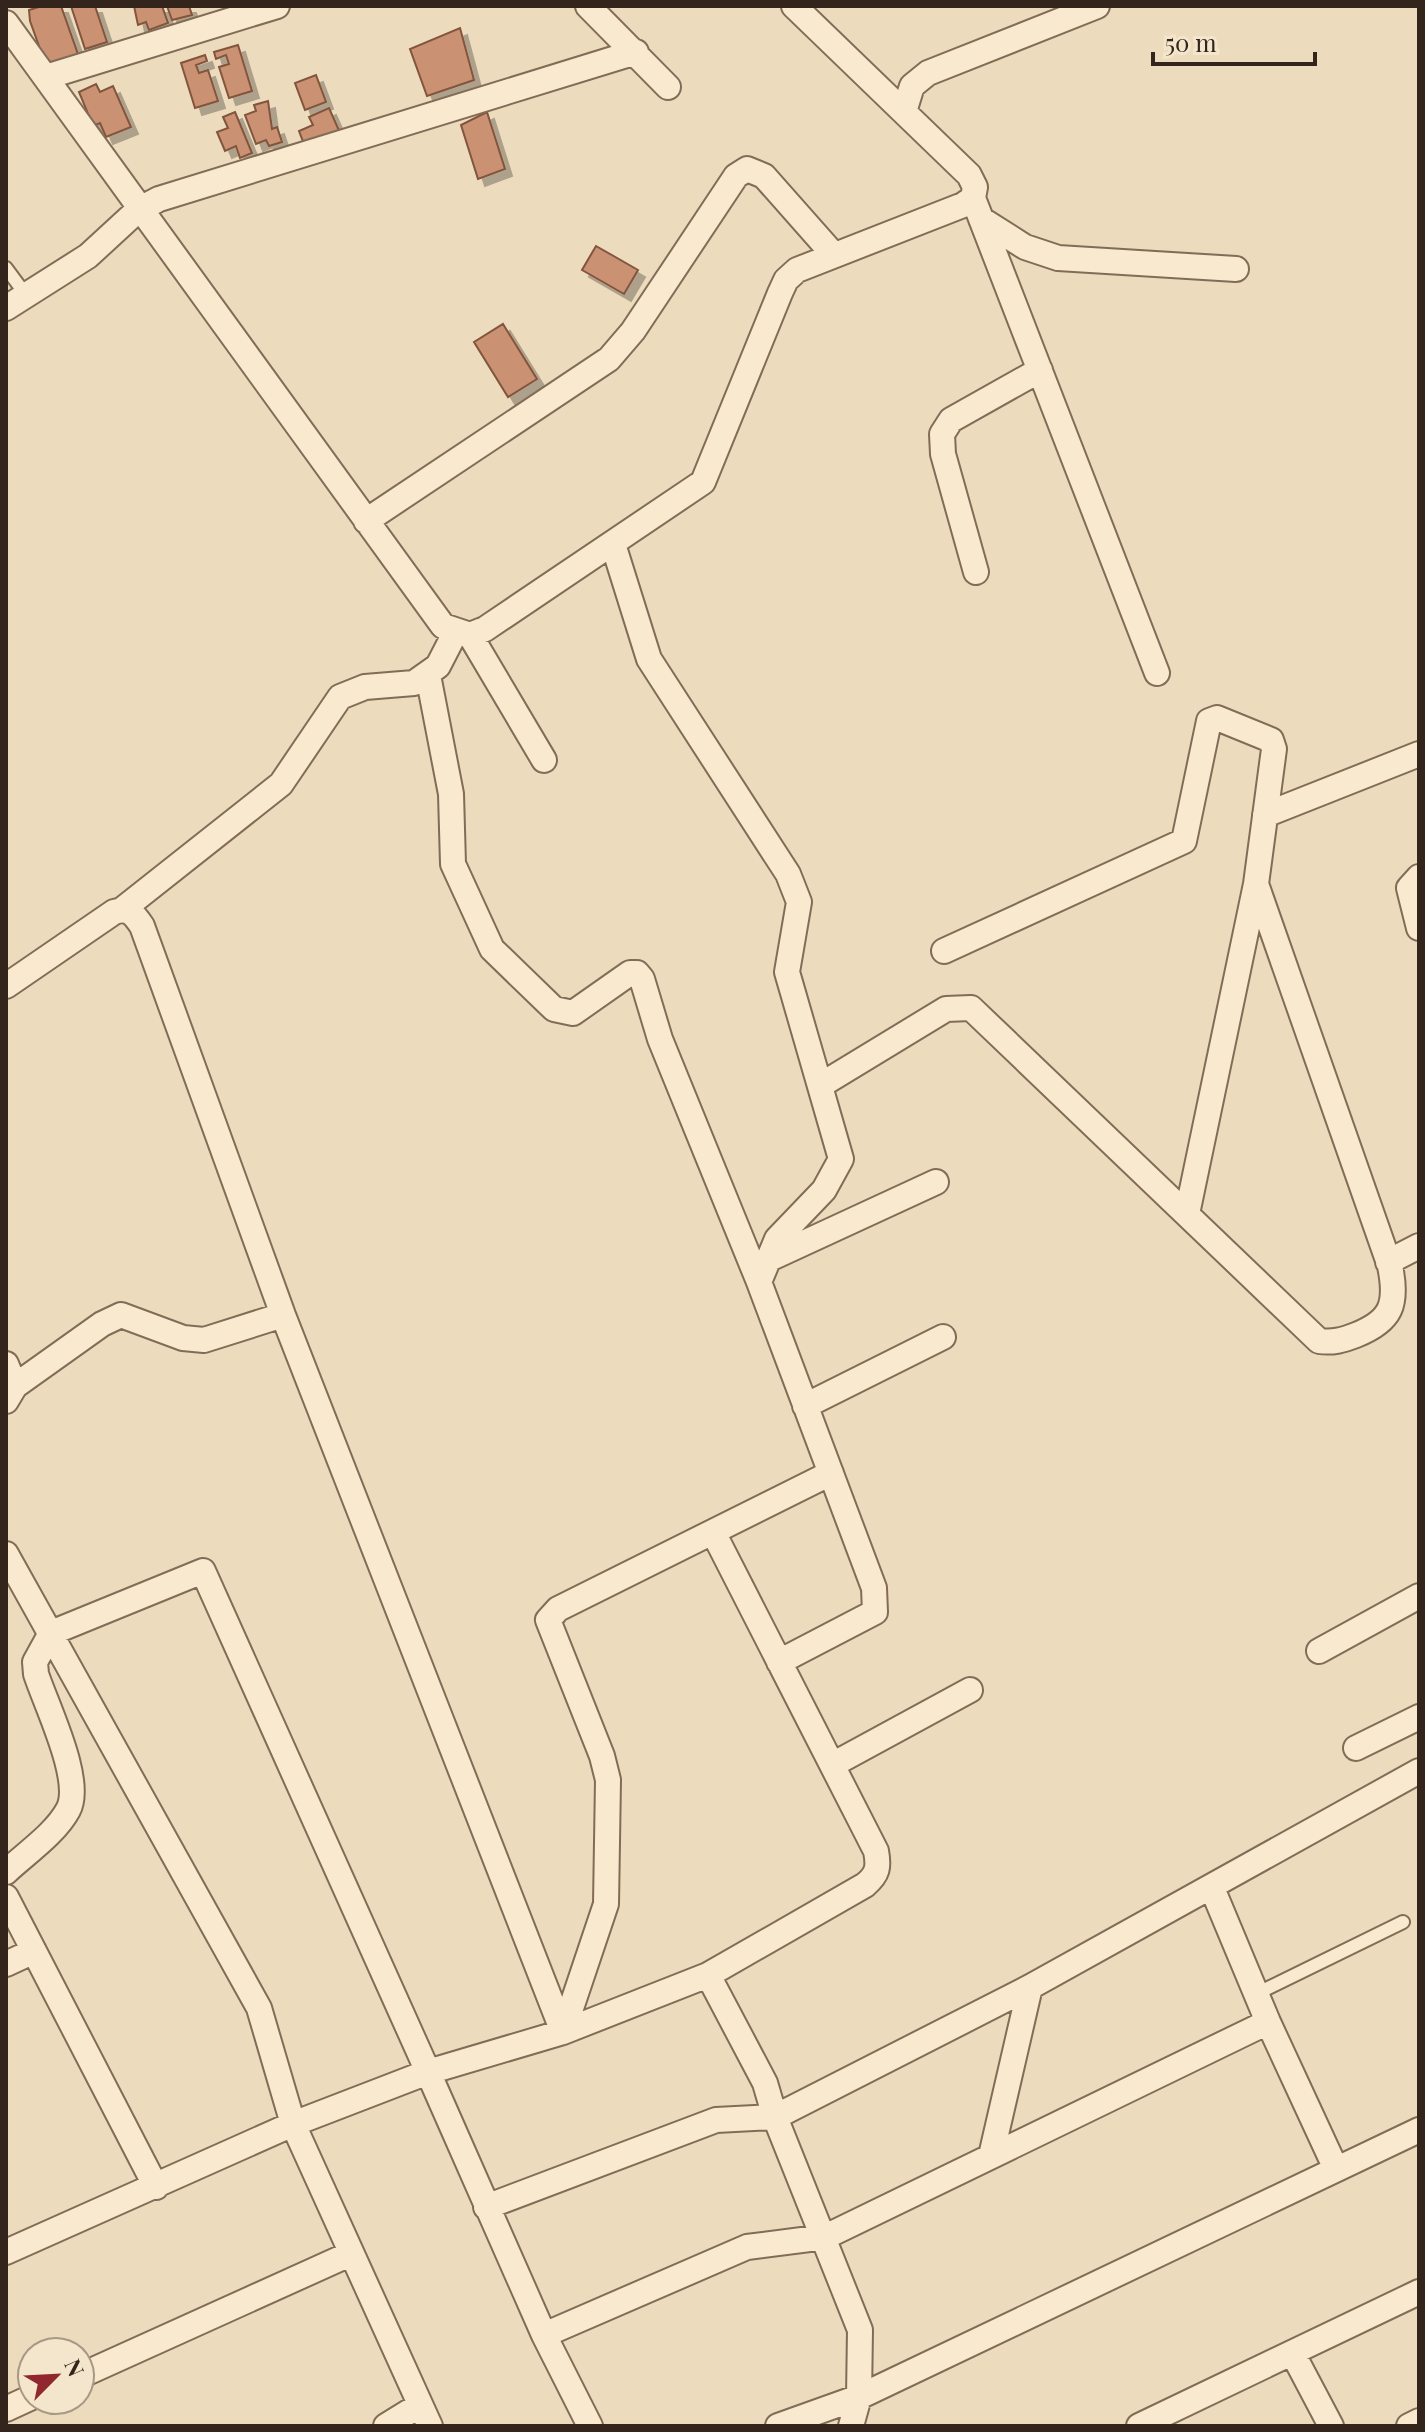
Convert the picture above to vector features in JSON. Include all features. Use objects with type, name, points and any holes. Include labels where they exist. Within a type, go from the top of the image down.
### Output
[{"type":"street","points":[[46,77],[277,6]]},
{"type":"street","points":[[588,6],[668,87]]},
{"type":"street","points":[[794,6],[969,175],[975,187],[977,208],[1157,673]]},
{"type":"street","points":[[904,112],[912,86],[928,73],[1093,7]]},
{"type":"street","points":[[6,23],[138,210],[443,626],[462,634],[544,760]]},
{"type":"street","points":[[16,301],[101,247],[138,210],[159,199],[636,52]]},
{"type":"street","points":[[366,521],[609,359],[633,331],[736,176],[747,169],[764,176],[833,254]]},
{"type":"street","points":[[6,986],[123,909],[281,784],[340,697],[365,687],[414,683],[428,675],[462,634],[485,629],[703,482],[786,280],[812,262],[963,205],[977,208],[1025,247],[1058,258],[1236,269]]},
{"type":"street","points":[[976,572],[943,454],[942,434],[951,420],[1040,370]]},
{"type":"street","points":[[613,544],[649,659],[796,887],[798,914],[787,972],[840,1150],[838,1168],[824,1190],[777,1239],[763,1271]]},
{"type":"street","points":[[428,675],[451,794],[453,864],[492,949],[554,1009],[565,1013],[573,1013],[630,973],[642,979],[660,1039],[763,1271],[805,1406],[874,1588],[875,1612],[779,1662]]},
{"type":"street","points":[[944,951],[1184,841],[1209,721],[1213,718],[1273,743],[1256,884],[1187,1214]]},
{"type":"street","points":[[1265,815],[1419,754]]},
{"type":"street","points":[[1419,877],[1409,888],[1419,928]]},
{"type":"street","points":[[821,1085],[946,1009],[971,1008],[1319,1341],[1340,1342],[1383,1322],[1390,1310],[1391,1273],[1256,884]]},
{"type":"street","points":[[123,909],[133,913],[149,943],[283,1315],[563,2032]]},
{"type":"street","points":[[763,1271],[936,1182]]},
{"type":"street","points":[[1388,1262],[1419,1246]]},
{"type":"street","points":[[9,1383],[121,1315],[183,1338],[204,1340],[283,1315]]},
{"type":"street","points":[[805,1406],[943,1337]]},
{"type":"street","points":[[563,2032],[606,1904],[608,1780],[602,1756],[548,1620],[558,1609],[831,1473]]},
{"type":"street","points":[[6,2252],[293,2124],[428,2072],[563,2032],[708,1975],[865,1885],[875,1876],[879,1865],[876,1851],[713,1532]]},
{"type":"street","points":[[6,1554],[259,2008],[293,2124],[425,2416],[386,2426]]},
{"type":"street","points":[[6,1872],[58,1823],[74,1794],[36,1674],[35,1662],[51,1633],[203,1571],[486,2207],[544,2335],[590,2426]]},
{"type":"street","points":[[1319,1651],[1419,1596]]},
{"type":"street","points":[[832,1765],[970,1690]]},
{"type":"street","points":[[1356,1748],[1419,1717]]},
{"type":"street","points":[[486,2207],[716,2120],[775,2117],[1030,1987],[1419,1771]]},
{"type":"street","points":[[1212,1888],[1268,2022],[1336,2169]]},
{"type":"street","points":[[6,1897],[156,2187]]},
{"type":"street","points":[[6,1964],[34,1951]]},
{"type":"street","points":[[708,1975],[765,2083],[775,2117],[860,2330],[859,2397],[851,2426]]},
{"type":"street","points":[[991,2156],[1030,1987]]},
{"type":"street","points":[[544,2335],[747,2247],[825,2237],[1268,2022]]},
{"type":"street","points":[[778,2426],[859,2397],[1419,2130]]},
{"type":"street","points":[[96,2369],[350,2254]]},
{"type":"street","points":[[1139,2426],[1419,2292]]},
{"type":"street","points":[[1293,2354],[1331,2426]]},
{"type":"street","points":[[1409,2426],[1419,2421]]},
{"type":"lane","points":[[6,268],[16,301]]},
{"type":"lane","points":[[1256,1994],[1403,1922]]},
{"type":"building","points":[[61,6],[80,60],[48,71],[30,21],[29,10]]},
{"type":"building","points":[[71,6],[95,6],[107,42],[85,49]]},
{"type":"building","points":[[134,6],[162,6],[168,23],[149,30],[146,22],[138,25]]},
{"type":"building","points":[[167,6],[189,6],[192,15],[172,20]]},
{"type":"building","points":[[460,28],[474,80],[427,96],[410,49]]},
{"type":"building","points":[[238,45],[252,91],[229,98],[219,67],[229,64],[226,55],[216,59],[214,52]]},
{"type":"building","points":[[205,55],[207,61],[196,65],[199,73],[208,70],[218,101],[195,108],[181,63]]},
{"type":"building","points":[[316,75],[326,102],[305,110],[295,83]]},
{"type":"building","points":[[96,84],[100,92],[113,86],[131,127],[106,137],[100,123],[93,126],[79,92]]},
{"type":"building","points":[[268,101],[272,129],[277,127],[282,142],[269,146],[266,140],[256,144],[245,115],[256,111],[254,105]]},
{"type":"building","points":[[329,108],[341,135],[304,144],[299,131],[313,125],[309,117]]},
{"type":"building","points":[[235,112],[252,153],[240,158],[236,146],[225,151],[217,132],[228,128],[223,117]]},
{"type":"building","points":[[487,112],[505,169],[478,179],[461,125]]},
{"type":"building","points":[[596,246],[638,270],[624,294],[582,270]]},
{"type":"building","points":[[503,324],[537,379],[508,397],[474,342]]}]
